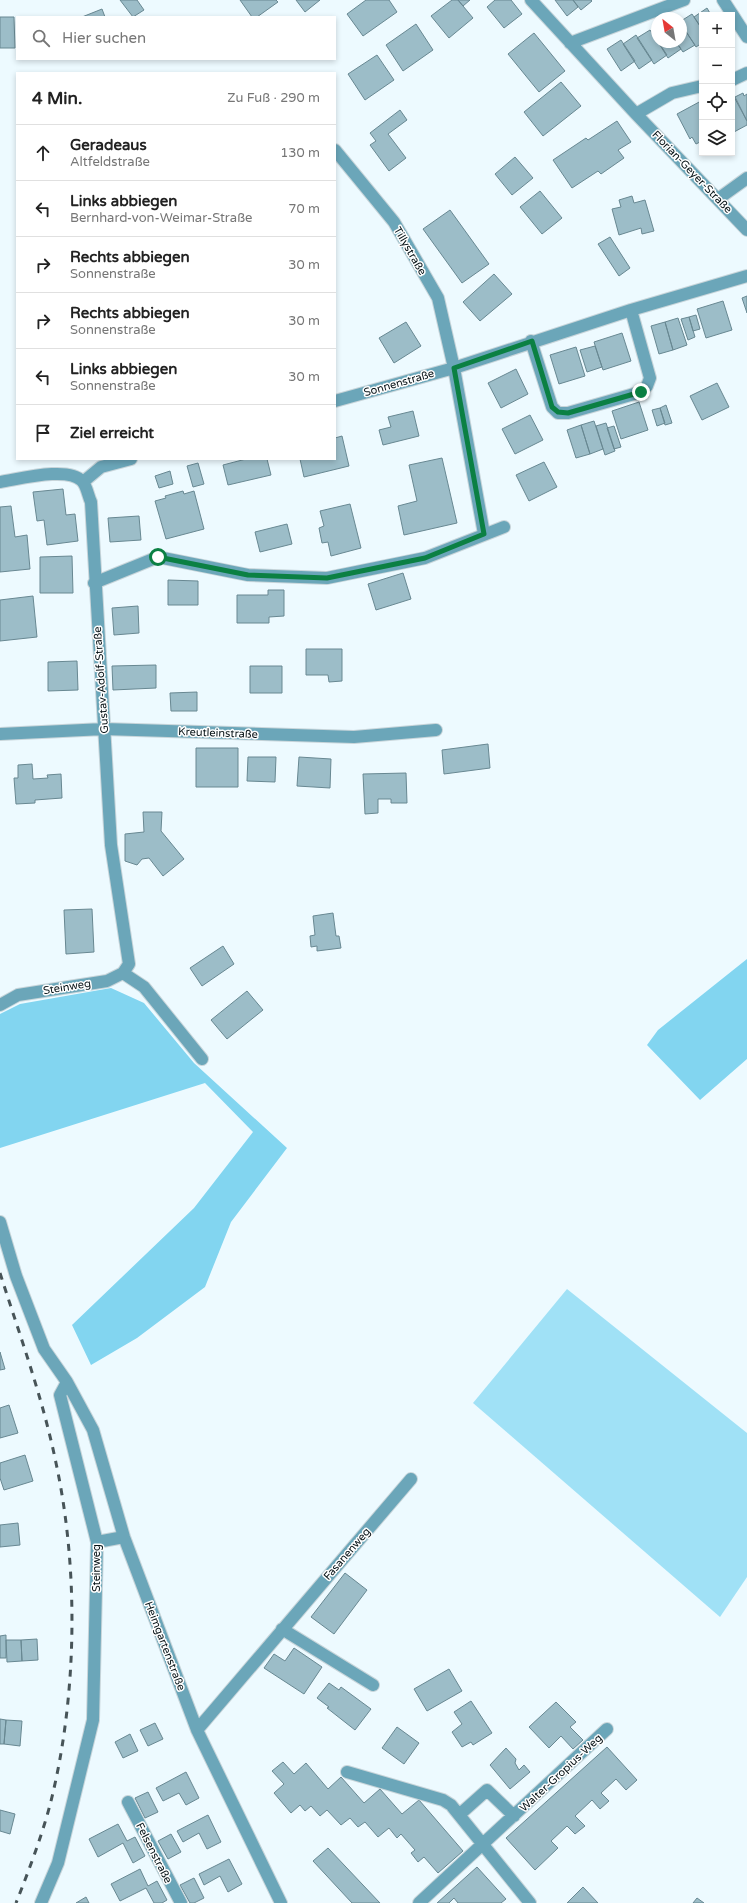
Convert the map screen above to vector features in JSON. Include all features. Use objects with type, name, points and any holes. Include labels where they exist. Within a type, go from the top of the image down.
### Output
[{"type":"street","name":"Florian-Geyer-Straße","points":[[531,0],[636,114],[747,230]]},
{"type":"street","points":[[570,43],[684,0]]},
{"type":"street","points":[[723,0],[747,37]]},
{"type":"street","points":[[735,79],[747,74]]},
{"type":"street","points":[[636,114],[672,93],[699,87]]},
{"type":"street","name":"Tillystraße","points":[[336,151],[394,222],[438,298],[454,368],[484,534]]},
{"type":"street","points":[[718,199],[747,178]]},
{"type":"street","name":"Sonnenstraße","points":[[336,401],[454,368],[532,341],[747,276]]},
{"type":"street","points":[[532,341],[552,407],[558,412],[568,413],[641,392],[647,386],[650,378],[631,310]]},
{"type":"street","points":[[0,482],[62,473],[74,476],[83,482],[101,467],[127,460]]},
{"type":"street","name":"Gustav-Adolf-Straße","points":[[83,482],[90,502],[111,845],[126,969]]},
{"type":"street","points":[[94,583],[158,557],[248,575],[327,578],[425,558],[504,527]]},
{"type":"street","name":"Kreutleinstraße","points":[[0,734],[104,729],[354,737],[436,730]]},
{"type":"street","points":[[126,969],[144,987],[202,1059]]},
{"type":"street","name":"Steinweg","points":[[0,1005],[18,995],[107,981],[126,969]]},
{"type":"street","points":[[0,1222],[16,1276],[44,1349],[67,1382]]},
{"type":"street","name":"Steinweg","points":[[41,1903],[58,1862],[93,1720],[97,1542],[60,1395],[67,1382]]},
{"type":"street","name":"Heimgartenstraße","points":[[67,1382],[93,1430],[124,1537],[197,1730],[280,1903]]},
{"type":"street","name":"Fasanenweg","points":[[197,1730],[411,1479]]},
{"type":"street","points":[[97,1542],[124,1537]]},
{"type":"street","points":[[282,1629],[373,1685]]},
{"type":"street","name":"Walter-Gropius-Weg","points":[[419,1903],[607,1729]]},
{"type":"street","points":[[347,1772],[443,1800],[459,1815],[530,1903]]},
{"type":"street","name":"Walter-Gropius-Weg","points":[[459,1815],[487,1790],[514,1816]]},
{"type":"street","name":"Felsenstraße","points":[[128,1802],[181,1903]]},
{"type":"shaded area","points":[[747,959],[747,1059],[700,1100],[647,1045],[658,1030]]},
{"type":"shaded area","points":[[111,988],[144,1003],[194,1063],[287,1148],[231,1222],[205,1287],[137,1338],[91,1365],[72,1325],[194,1208],[253,1132],[205,1083],[0,1148],[0,1014],[20,1004]]},
{"type":"shaded area","points":[[567,1289],[747,1433],[747,1577],[720,1617],[473,1403]]},
{"type":"building","points":[[120,0],[137,0],[144,10],[132,16]]},
{"type":"building","points":[[240,0],[276,0],[278,2],[258,16],[251,16]]},
{"type":"building","points":[[296,0],[320,0],[305,12]]},
{"type":"building","points":[[366,0],[389,0],[397,12],[363,36],[347,14]]},
{"type":"building","points":[[452,0],[458,0],[473,18],[449,38],[431,16]]},
{"type":"building","points":[[458,0],[470,0],[463,6]]},
{"type":"building","points":[[495,0],[511,0],[522,14],[504,28],[487,7]]},
{"type":"building","points":[[555,0],[573,0],[578,7],[567,16]]},
{"type":"building","points":[[573,0],[591,0],[592,1],[581,10]]},
{"type":"building","points":[[707,8],[709,12],[701,12]]},
{"type":"building","points":[[102,9],[105,16],[84,16]]},
{"type":"building","points":[[692,14],[699,24],[699,45],[696,47],[687,33],[687,17]]},
{"type":"building","points":[[699,14],[699,24],[694,17]]},
{"type":"building","points":[[0,17],[14,17],[15,48],[0,48]]},
{"type":"building","points":[[416,24],[433,50],[403,71],[386,45]]},
{"type":"building","points":[[650,30],[651,48],[662,48],[667,55],[654,64],[637,38]]},
{"type":"building","points":[[534,33],[565,71],[539,92],[508,54]]},
{"type":"building","points":[[687,33],[695,45],[683,52],[680,48],[687,48]]},
{"type":"building","points":[[636,35],[652,60],[639,69],[623,44]]},
{"type":"building","points":[[621,40],[635,61],[621,71],[607,49]]},
{"type":"building","points":[[662,48],[680,48],[681,49],[668,58]]},
{"type":"building","points":[[377,55],[394,80],[365,100],[348,74]]},
{"type":"building","points":[[561,82],[581,106],[543,136],[524,112]]},
{"type":"building","points":[[743,93],[744,96],[747,94],[747,121],[735,97]]},
{"type":"building","points":[[735,99],[747,121],[747,125],[735,131]]},
{"type":"building","points":[[699,102],[699,142],[696,144],[692,137],[690,139],[677,114]]},
{"type":"building","points":[[400,110],[407,120],[388,134],[406,158],[389,171],[370,145],[376,141],[370,133]]},
{"type":"building","points":[[617,121],[631,142],[618,150],[624,158],[601,174],[598,171],[572,188],[553,160],[586,138],[588,140]]},
{"type":"building","points":[[515,157],[533,178],[512,195],[495,174]]},
{"type":"building","points":[[540,191],[562,218],[542,234],[520,207]]},
{"type":"building","points":[[632,196],[634,203],[645,200],[654,231],[642,234],[641,228],[619,235],[612,209],[621,207],[619,200]]},
{"type":"building","points":[[450,210],[489,264],[462,283],[423,229]]},
{"type":"building","points":[[610,237],[630,268],[619,276],[598,244]]},
{"type":"building","points":[[494,274],[512,294],[480,321],[463,302]]},
{"type":"building","points":[[747,296],[747,313],[742,298]]},
{"type":"building","points":[[723,301],[732,330],[706,338],[697,309]]},
{"type":"building","points":[[696,315],[700,329],[693,331],[689,317]]},
{"type":"building","points":[[689,317],[695,337],[688,340],[681,319]]},
{"type":"building","points":[[678,318],[687,345],[673,350],[665,322]]},
{"type":"building","points":[[406,322],[421,346],[394,363],[379,338]]},
{"type":"building","points":[[665,322],[673,350],[659,354],[651,326]]},
{"type":"building","points":[[622,333],[631,361],[603,370],[594,342]]},
{"type":"building","points":[[595,346],[602,367],[587,372],[580,350]]},
{"type":"building","points":[[576,347],[585,376],[559,384],[550,355]]},
{"type":"building","points":[[516,369],[528,394],[501,408],[488,383]]},
{"type":"building","points":[[717,383],[729,407],[702,420],[690,396]]},
{"type":"building","points":[[639,402],[648,430],[621,439],[612,411]]},
{"type":"building","points":[[666,405],[672,423],[665,425],[660,408]]},
{"type":"building","points":[[660,408],[665,423],[657,426],[652,410]]},
{"type":"building","points":[[413,411],[419,436],[383,445],[379,430],[391,427],[388,417]]},
{"type":"building","points":[[530,415],[543,440],[515,454],[502,429]]},
{"type":"building","points":[[594,421],[603,449],[590,454],[581,425]]},
{"type":"building","points":[[606,423],[615,451],[605,455],[596,426]]},
{"type":"building","points":[[581,425],[590,454],[576,458],[567,430]]},
{"type":"building","points":[[614,426],[621,447],[614,449],[607,428]]},
{"type":"building","points":[[342,436],[349,466],[304,477],[300,460],[336,460],[336,438]]},
{"type":"building","points":[[442,458],[457,523],[404,535],[398,506],[417,501],[409,465]]},
{"type":"building","points":[[242,460],[267,460],[271,475],[228,485],[223,465]]},
{"type":"building","points":[[544,462],[557,487],[529,501],[516,475]]},
{"type":"building","points":[[198,463],[204,484],[193,487],[187,466]]},
{"type":"building","points":[[170,471],[173,484],[159,488],[155,476]]},
{"type":"building","points":[[63,489],[66,515],[75,514],[78,541],[47,545],[44,520],[37,521],[33,492]]},
{"type":"building","points":[[183,491],[184,494],[194,491],[204,529],[166,539],[155,501],[166,498],[165,496]]},
{"type":"building","points":[[350,504],[361,548],[331,556],[328,542],[322,543],[319,528],[324,526],[320,511]]},
{"type":"building","points":[[11,506],[15,537],[27,535],[30,569],[0,572],[0,507]]},
{"type":"building","points":[[139,516],[141,540],[110,542],[108,518]]},
{"type":"building","points":[[287,524],[292,544],[260,552],[255,532]]},
{"type":"building","points":[[72,556],[73,593],[40,593],[40,557]]},
{"type":"building","points":[[403,573],[411,599],[376,610],[368,584]]},
{"type":"building","points":[[168,580],[198,581],[198,605],[168,605]]},
{"type":"building","points":[[268,590],[284,590],[284,616],[269,617],[269,623],[237,623],[237,595],[268,595]]},
{"type":"building","points":[[33,596],[37,637],[0,641],[0,600]]},
{"type":"building","points":[[138,606],[139,633],[114,635],[112,608]]},
{"type":"building","points":[[306,649],[342,649],[342,681],[329,682],[328,675],[306,675]]},
{"type":"building","points":[[77,661],[78,690],[48,691],[48,662]]},
{"type":"building","points":[[156,665],[156,688],[113,690],[112,666]]},
{"type":"building","points":[[250,666],[282,666],[282,693],[250,693]]},
{"type":"building","points":[[197,692],[197,711],[171,711],[170,693]]},
{"type":"building","points":[[488,744],[490,768],[444,774],[442,750]]},
{"type":"building","points":[[196,748],[238,748],[238,787],[196,787]]},
{"type":"building","points":[[248,757],[276,757],[275,782],[247,781]]},
{"type":"building","points":[[299,757],[331,759],[330,788],[297,786]]},
{"type":"building","points":[[32,764],[33,779],[48,778],[47,775],[61,774],[62,798],[35,800],[35,803],[16,804],[14,778],[18,778],[18,765]]},
{"type":"building","points":[[406,773],[407,803],[391,803],[391,799],[378,799],[378,813],[365,814],[363,774]]},
{"type":"building","points":[[143,812],[162,812],[161,831],[184,859],[163,876],[149,858],[142,859],[137,865],[125,861],[125,834],[144,832]]},
{"type":"building","points":[[92,909],[94,952],[66,954],[64,910]]},
{"type":"building","points":[[333,913],[336,936],[339,936],[341,948],[317,951],[317,946],[311,947],[310,936],[315,935],[313,916]]},
{"type":"building","points":[[223,946],[234,964],[202,986],[190,968]]},
{"type":"building","points":[[247,991],[263,1010],[227,1039],[211,1020]]},
{"type":"building","points":[[0,1352],[5,1369],[0,1370]]},
{"type":"building","points":[[9,1405],[18,1433],[0,1438],[0,1408]]},
{"type":"building","points":[[25,1455],[33,1481],[4,1490],[0,1478],[0,1463]]},
{"type":"building","points":[[18,1523],[20,1545],[0,1547],[0,1525]]},
{"type":"building","points":[[345,1573],[367,1590],[334,1634],[311,1617]]},
{"type":"building","points":[[6,1635],[6,1658],[0,1658],[0,1636]]},
{"type":"building","points":[[37,1639],[38,1660],[22,1661],[21,1640]]},
{"type":"building","points":[[6,1640],[21,1640],[22,1661],[7,1662]]},
{"type":"building","points":[[294,1648],[322,1667],[304,1694],[264,1668],[274,1654],[285,1661]]},
{"type":"building","points":[[449,1669],[462,1691],[427,1711],[414,1689]]},
{"type":"building","points":[[329,1683],[339,1690],[341,1687],[371,1709],[355,1730],[327,1708],[329,1707],[317,1698]]},
{"type":"building","points":[[471,1701],[492,1733],[473,1745],[471,1742],[462,1747],[452,1732],[462,1724],[454,1712]]},
{"type":"building","points":[[556,1702],[576,1722],[570,1727],[583,1740],[573,1749],[561,1736],[549,1748],[529,1727]]},
{"type":"building","points":[[0,1719],[6,1720],[4,1744],[0,1744]]},
{"type":"building","points":[[6,1720],[22,1721],[20,1746],[4,1744]]},
{"type":"building","points":[[155,1723],[163,1739],[148,1746],[140,1730]]},
{"type":"building","points":[[397,1727],[419,1743],[404,1764],[382,1748]]},
{"type":"building","points":[[130,1734],[138,1751],[123,1758],[115,1742]]},
{"type":"building","points":[[607,1747],[637,1780],[626,1790],[616,1779],[601,1793],[609,1801],[600,1809],[592,1800],[575,1816],[585,1826],[575,1834],[567,1826],[551,1841],[558,1848],[535,1870],[506,1838]]},
{"type":"building","points":[[506,1748],[516,1759],[515,1763],[519,1770],[524,1765],[530,1772],[510,1789],[490,1765]]},
{"type":"building","points":[[283,1762],[294,1774],[306,1763],[328,1789],[341,1777],[364,1803],[380,1789],[402,1814],[419,1800],[463,1851],[438,1873],[424,1857],[418,1862],[411,1853],[415,1850],[401,1834],[397,1838],[389,1828],[378,1837],[365,1822],[358,1827],[350,1818],[341,1825],[327,1810],[320,1816],[311,1806],[305,1811],[300,1805],[291,1813],[274,1793],[284,1784],[272,1771]]},
{"type":"building","points":[[186,1772],[199,1798],[186,1805],[179,1793],[163,1801],[156,1788]]},
{"type":"building","points":[[148,1792],[158,1812],[145,1818],[135,1798]]},
{"type":"building","points":[[0,1810],[15,1814],[10,1834],[0,1831]]},
{"type":"building","points":[[208,1815],[221,1842],[207,1849],[199,1833],[183,1842],[177,1831]]},
{"type":"building","points":[[118,1824],[127,1841],[135,1837],[145,1856],[133,1863],[123,1843],[98,1857],[89,1839]]},
{"type":"building","points":[[171,1834],[181,1852],[168,1859],[158,1841]]},
{"type":"building","points":[[328,1848],[380,1903],[352,1903],[313,1861]]},
{"type":"building","points":[[229,1859],[242,1884],[228,1892],[220,1876],[204,1885],[199,1874]]},
{"type":"building","points":[[477,1867],[506,1899],[501,1903],[458,1903],[454,1898],[449,1903],[437,1903]]},
{"type":"building","points":[[140,1869],[148,1886],[157,1881],[167,1900],[162,1903],[154,1903],[146,1888],[120,1901],[111,1884]]},
{"type":"building","points":[[194,1878],[204,1898],[194,1903],[190,1903],[180,1885]]},
{"type":"building","points":[[583,1887],[598,1903],[567,1903]]},
{"type":"building","points":[[86,1897],[89,1903],[76,1903]]},
{"type":"building","points":[[697,1898],[704,1903],[693,1903]]},
{"type":"railway","points":[[0,1273],[31,1368],[51,1439],[69,1546],[71,1589],[72,1633],[70,1676],[60,1761],[44,1827],[16,1903]]},
{"type":"route","points":[[158,557],[248,575],[327,578],[425,558],[484,534],[454,368],[532,341],[552,407],[558,412],[568,413],[641,392]]}]
